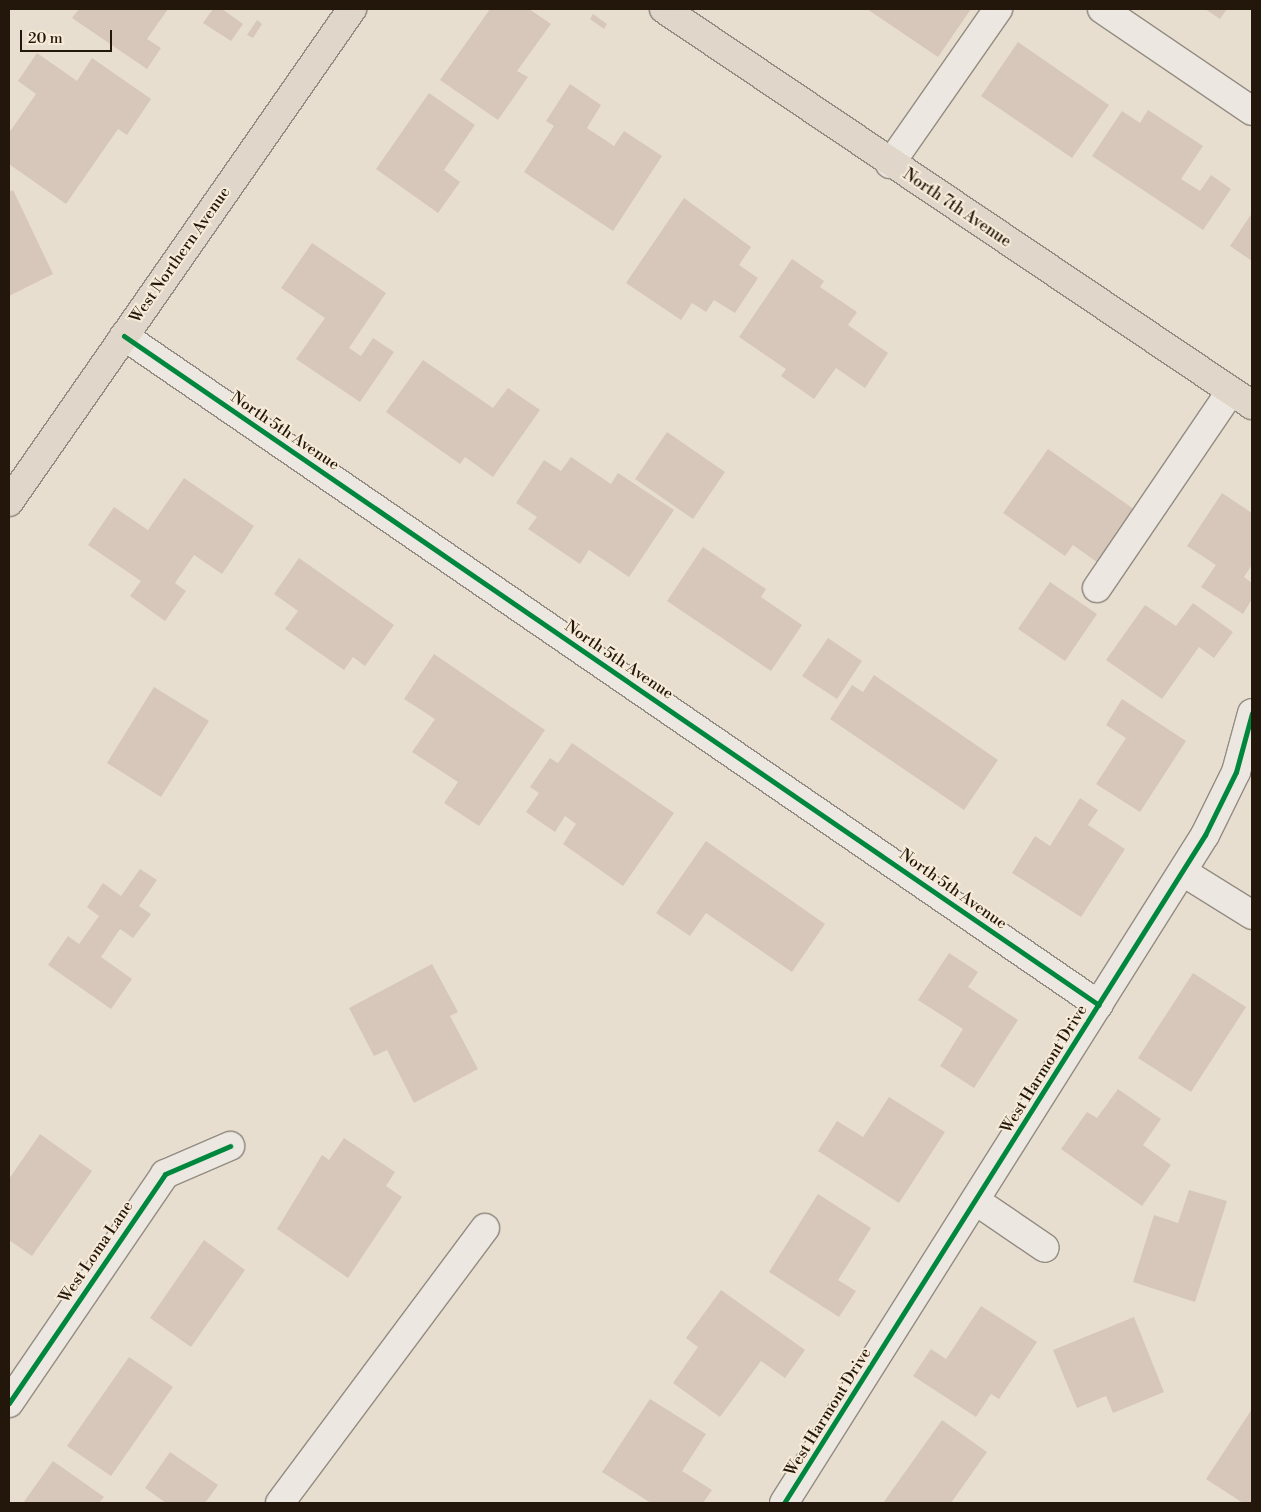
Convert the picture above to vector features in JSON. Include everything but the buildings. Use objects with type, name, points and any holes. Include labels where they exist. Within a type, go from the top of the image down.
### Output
[{"type":"main road","name":"West Northern Avenue","points":[[9,502],[352,9]]},
{"type":"main road","name":"North 7th Avenue","points":[[664,9],[890,164],[1242,398]]},
{"type":"street","points":[[890,164],[998,9]]},
{"type":"street","points":[[1102,9],[1252,111]]},
{"type":"street","name":"North 5th Avenue","points":[[124,336],[1099,1005]]},
{"type":"street","points":[[1097,588],[1242,398]]},
{"type":"street","name":"West Harmont Drive","points":[[784,1503],[1205,835],[1236,772],[1252,713]]},
{"type":"street","points":[[1183,872],[1252,915]]},
{"type":"street","name":"West Loma Lane","points":[[9,1403],[165,1174],[230,1146]]},
{"type":"street","points":[[976,1201],[1045,1248]]},
{"type":"street","points":[[280,1503],[485,1228]]},
{"type":"cycle path","points":[[124,336],[1099,1005]]},
{"type":"cycle path","points":[[784,1503],[1205,835],[1236,772],[1252,713]]},
{"type":"cycle path","points":[[9,1403],[165,1174],[230,1146]]}]
